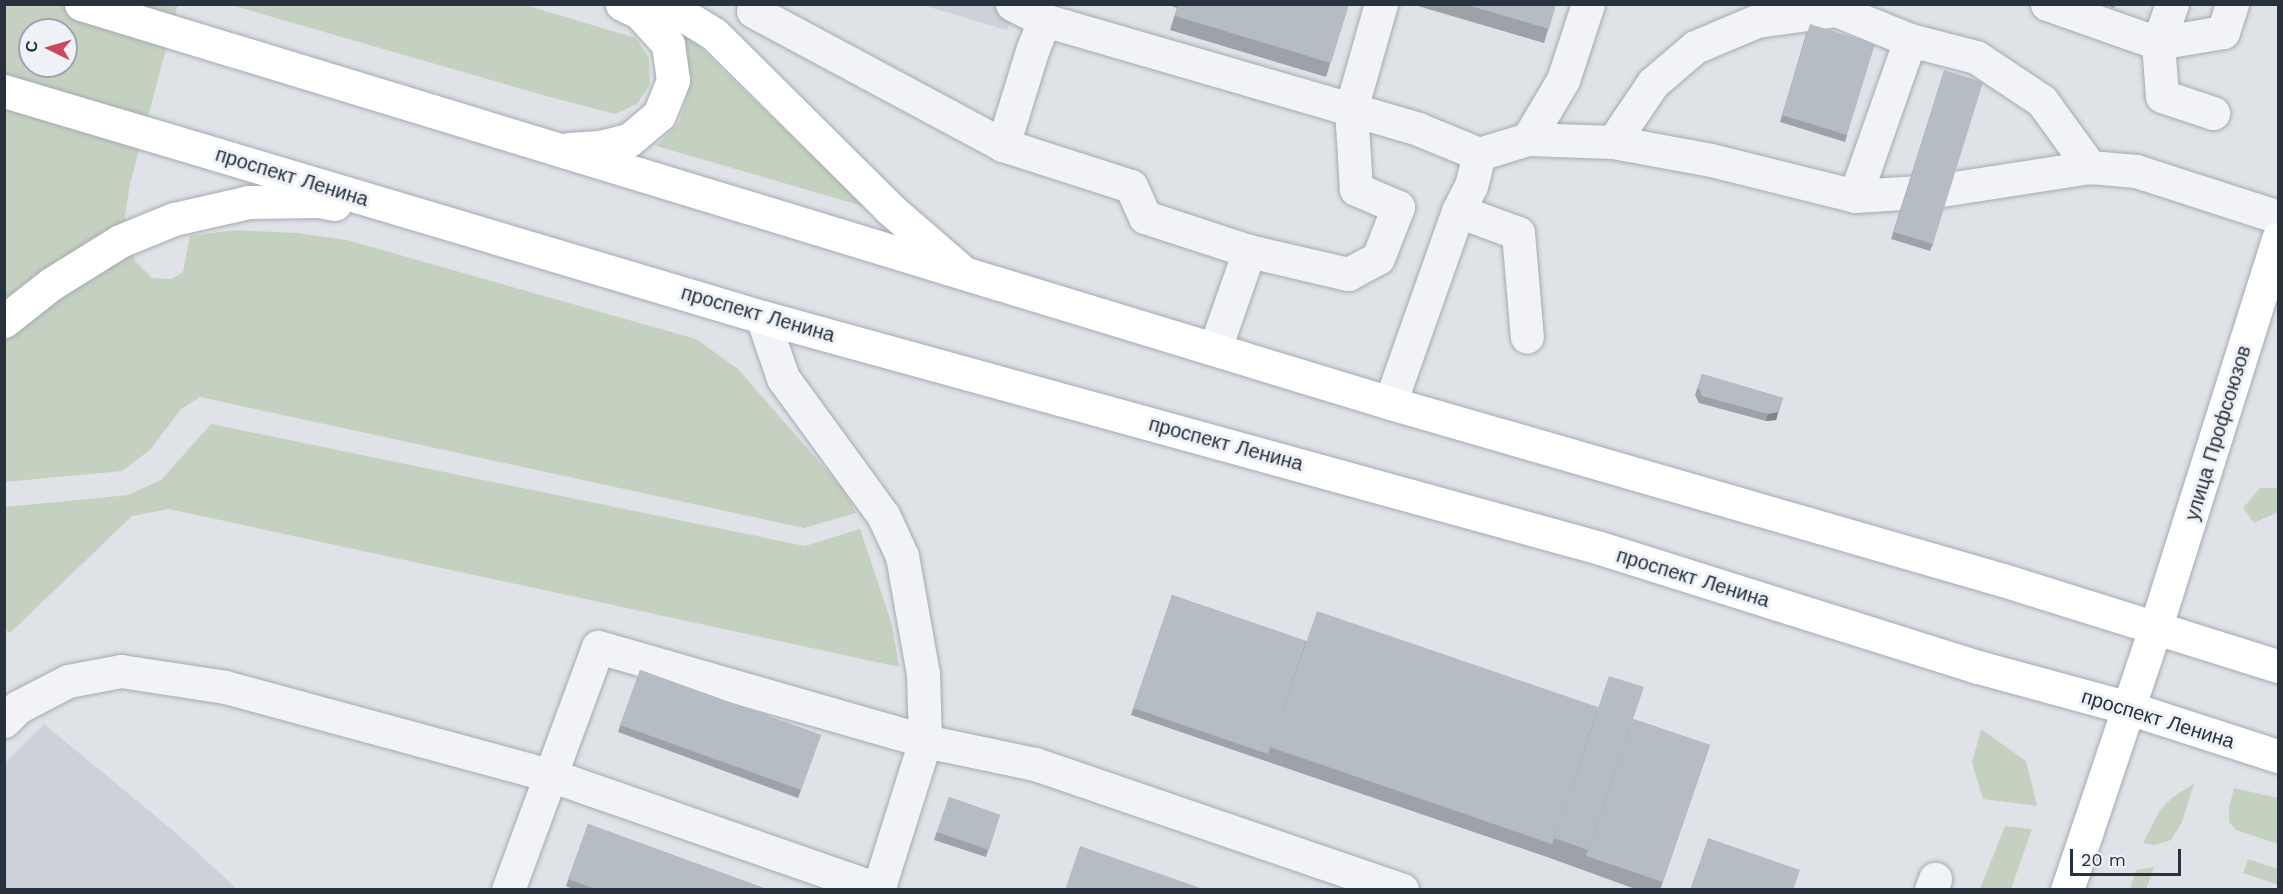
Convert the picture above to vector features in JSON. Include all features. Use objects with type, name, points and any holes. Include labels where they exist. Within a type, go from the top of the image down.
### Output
[{"type":"main road","points":[[81,4],[1390,403],[1926,557],[2156,626],[2278,666]]},
{"type":"main road","points":[[555,150],[600,147],[629,140],[659,115],[673,80],[668,44],[639,12],[622,4]]},
{"type":"main road","points":[[665,4],[714,34],[890,208],[965,274]]},
{"type":"main road","name":"проспект Ленина","points":[[4,91],[762,317],[1599,548],[1978,667],[2129,708],[2278,756]]},
{"type":"main road","points":[[4,321],[51,284],[120,241],[174,219],[249,202],[318,201],[426,218]]},
{"type":"main road","name":"улица Профсоюзов","points":[[2067,890],[2156,626],[2278,238]]},
{"type":"lane","points":[[1012,4],[1044,20],[1418,129],[1479,154],[1528,139],[1613,142],[1711,160],[1855,196],[1935,190],[2090,166],[2136,171],[2278,217]]},
{"type":"lane","points":[[753,11],[1003,146],[1131,186],[1145,217],[1249,251],[1348,274],[1378,258],[1398,207],[1356,189],[1351,109],[1382,4]]},
{"type":"lane","points":[[1528,139],[1563,80],[1588,4]]},
{"type":"lane","points":[[2046,4],[2158,43],[2223,32],[2232,4]]},
{"type":"lane","points":[[2172,4],[2158,43],[2162,96],[2213,113]]},
{"type":"lane","points":[[1613,142],[1653,82],[1695,47],[1757,21],[1825,7],[1910,40],[1976,57],[2042,101],[2090,166]]},
{"type":"lane","points":[[1003,146],[1044,20]]},
{"type":"lane","points":[[1855,196],[1910,40]]},
{"type":"lane","points":[[1390,403],[1458,211],[1470,186],[1479,154]]},
{"type":"lane","points":[[1458,211],[1518,233],[1527,336]]},
{"type":"lane","points":[[1215,348],[1249,251]]},
{"type":"lane","points":[[4,721],[18,707],[68,681],[121,671],[225,687],[549,776],[879,889],[925,741],[923,674],[902,556],[883,515],[783,378],[762,317]]},
{"type":"lane","points":[[508,890],[598,647],[925,741],[1035,764],[1402,890]]},
{"type":"shaded area","points":[[922,5],[1016,5],[1007,30]]},
{"type":"shaded area","points":[[44,724],[176,833],[237,889],[5,889],[5,763]]},
{"type":"green space","points":[[178,4],[130,184],[125,216],[135,261],[152,278],[171,279],[183,272],[190,236],[236,230],[297,233],[347,240],[696,339],[738,369],[843,489],[856,513],[804,528],[200,397],[181,409],[150,450],[122,471],[5,482],[5,5]]},
{"type":"green space","points":[[231,5],[525,5],[636,38],[649,58],[650,85],[637,104],[615,114]]},
{"type":"green space","points":[[682,29],[866,207],[656,146],[679,123],[687,96],[688,56]]},
{"type":"green space","points":[[211,424],[805,546],[860,529],[892,625],[899,667],[169,509],[132,516],[10,633],[5,630],[5,507],[128,495],[161,480]]},
{"type":"green space","points":[[2260,488],[2278,488],[2278,512],[2254,523],[2243,508]]},
{"type":"green space","points":[[1981,729],[2026,761],[2037,806],[1983,799],[1972,763]]},
{"type":"green space","points":[[2194,784],[2182,822],[2171,840],[2155,845],[2143,843],[2160,810],[2174,796]]},
{"type":"green space","points":[[2234,788],[2278,798],[2278,844],[2236,830],[2229,822],[2229,808]]},
{"type":"green space","points":[[2005,826],[2032,829],[2011,889],[1980,889]]},
{"type":"green space","points":[[2248,859],[2278,869],[2278,885],[2243,873]]},
{"type":"green space","points":[[2154,867],[2146,889],[2130,889],[2136,870]]},
{"type":"building","points":[[1178,4],[1349,4],[1331,63],[1175,16]]},
{"type":"building","points":[[1464,4],[1556,4],[1549,29]]},
{"type":"building","points":[[1810,24],[1875,44],[1847,135],[1782,115]]},
{"type":"building","points":[[1944,70],[1983,82],[1933,244],[1894,232]]},
{"type":"building","points":[[1702,374],[1783,398],[1778,412],[1768,414],[1702,396],[1698,387]]},
{"type":"building","points":[[1172,595],[1306,641],[1268,754],[1133,708]]},
{"type":"building","points":[[1317,611],[1598,707],[1552,844],[1270,747]]},
{"type":"building","points":[[640,670],[821,735],[801,790],[620,725]]},
{"type":"building","points":[[1609,676],[1644,687],[1588,850],[1554,838]]},
{"type":"building","points":[[1633,719],[1710,745],[1663,882],[1586,856]]},
{"type":"building","points":[[949,797],[1000,815],[989,850],[937,832]]},
{"type":"building","points":[[588,824],[769,890],[598,890],[568,879]]},
{"type":"building","points":[[1708,838],[1800,870],[1793,890],[1690,890]]},
{"type":"building","points":[[1080,846],[1206,890],[1065,890]]}]
